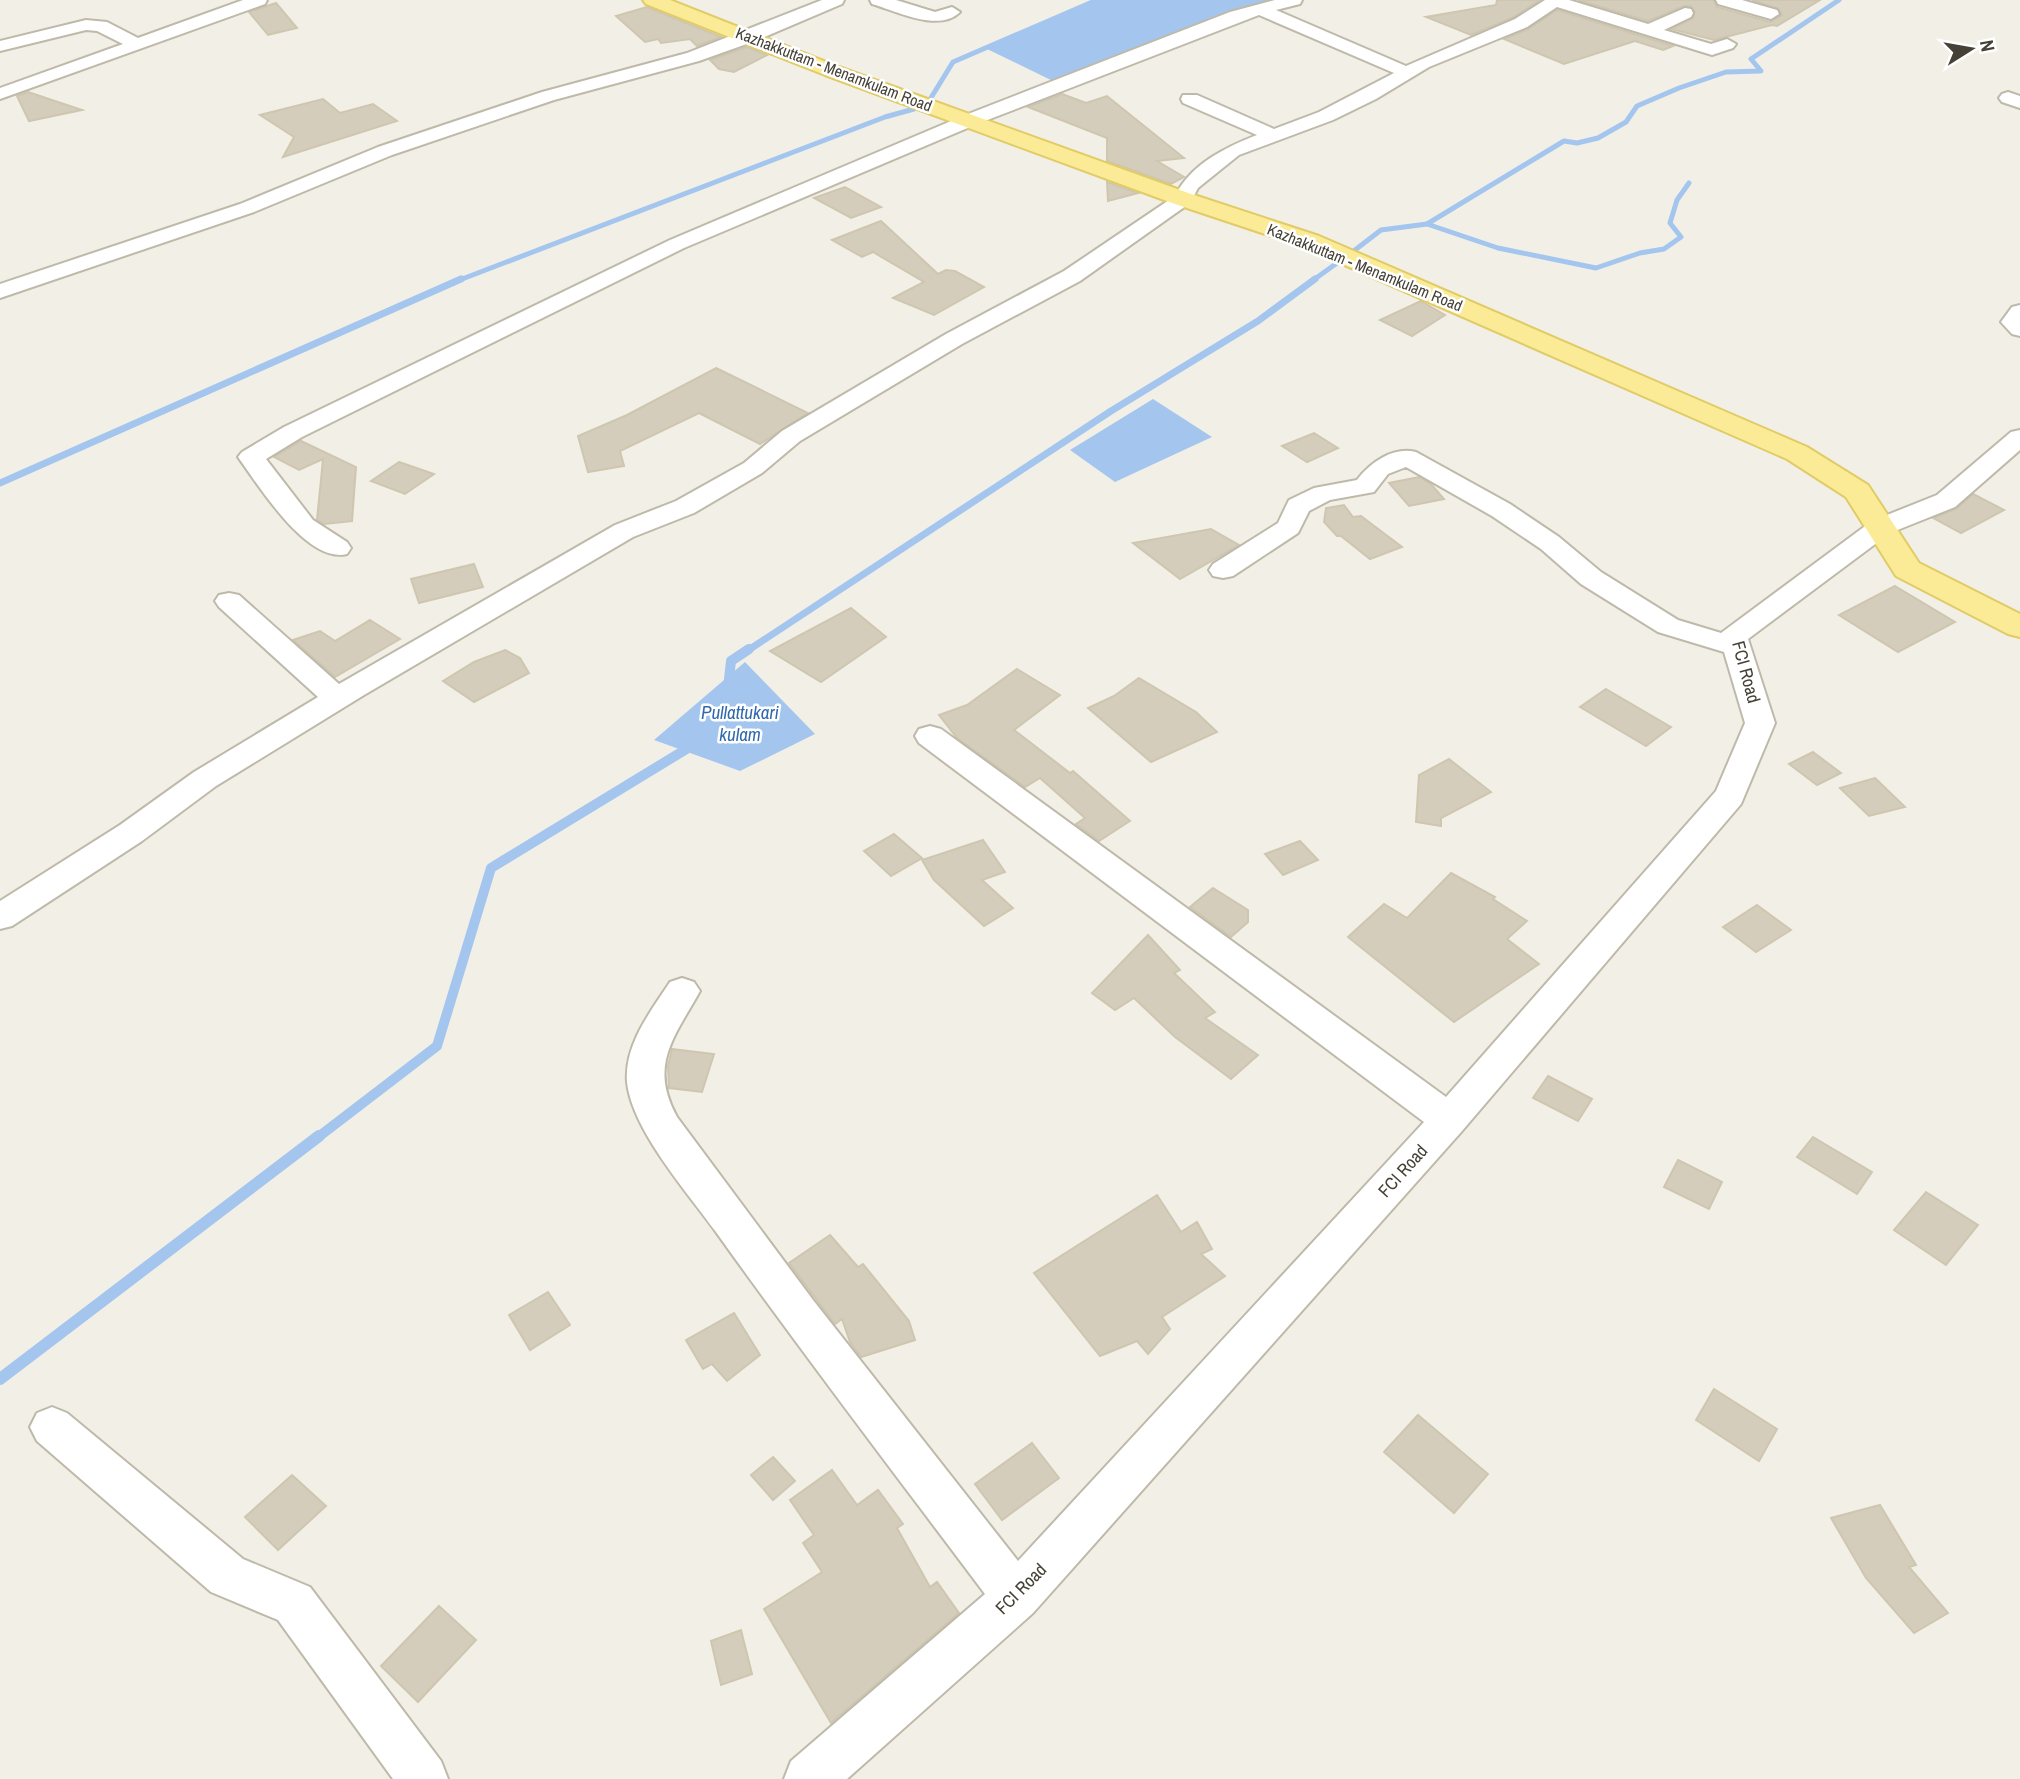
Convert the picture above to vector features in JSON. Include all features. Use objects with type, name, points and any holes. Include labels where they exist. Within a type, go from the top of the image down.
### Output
[{"type":"main road","name":"Kazhakkuttam - Menamkulam Road","points":[[653,0],[832,71],[1183,199],[1310,241],[1797,453],[1857,491],[1907,569],[2020,627]]},
{"type":"street","points":[[0,94],[259,0]]},
{"type":"street","points":[[0,292],[247,208],[402,145],[548,96],[693,57],[749,37],[836,0]]},
{"type":"street","points":[[878,0],[935,17],[952,12]]},
{"type":"street","points":[[338,548],[304,526],[251,457],[293,432],[640,261],[970,120],[1259,9],[1294,0]]},
{"type":"street","points":[[0,917],[131,833],[205,779],[337,698],[624,531],[685,507],[754,468],[791,436],[954,339],[1072,276],[1183,199],[1190,185],[1232,151],[1370,95],[1406,72],[1521,23],[1556,0],[1712,50],[1727,44]]},
{"type":"street","points":[[1724,0],[1771,14]]},
{"type":"street","points":[[1259,9],[1406,72]]},
{"type":"street","points":[[1650,30],[1685,13]]},
{"type":"street","points":[[0,46],[78,26],[95,25],[137,44]]},
{"type":"street","points":[[8,28],[24,41]]},
{"type":"street","points":[[1190,99],[1273,135]]},
{"type":"street","points":[[2020,312],[2012,322],[2020,329]]},
{"type":"street","points":[[1881,527],[1946,502],[2020,437]]},
{"type":"street","points":[[1223,570],[1289,527],[1298,506],[1323,493],[1364,487],[1379,469],[1407,457],[1501,510],[1550,543],[1591,578],[1668,626],[1737,647]]},
{"type":"street","name":"FCI Road","points":[[809,1779],[1017,1597],[1449,1120],[1730,796],[1760,723],[1733,636],[1881,527]]},
{"type":"street","points":[[229,601],[337,698]]},
{"type":"street","points":[[930,736],[1449,1120]]},
{"type":"street","points":[[682,991],[649,1044],[645,1072],[648,1096],[662,1124],[749,1247],[1017,1597]]},
{"type":"street","points":[[52,1427],[227,1576],[294,1603],[423,1779]]},
{"type":"water","points":[[1099,0],[1285,0],[1059,84],[985,48]]},
{"type":"water","points":[[1153,399],[1212,437],[1115,482],[1070,450]]},
{"type":"water","name":"Pullattukari kulam","points":[[745,662],[815,734],[740,771],[654,740]]},
{"type":"building","points":[[1497,0],[1540,0],[1514,17],[1471,35],[1426,17],[1496,5]]},
{"type":"building","points":[[1578,0],[1714,0],[1717,7],[1770,22],[1782,15],[1779,9],[1752,0],[1820,0],[1777,26],[1714,40],[1671,29],[1693,18],[1695,12],[1691,6],[1684,6],[1648,21]]},
{"type":"building","points":[[276,3],[297,28],[268,35],[249,12]]},
{"type":"building","points":[[647,7],[721,37],[697,46],[690,39],[661,43],[658,39],[645,42],[616,16]]},
{"type":"building","points":[[1557,10],[1673,46],[1663,50],[1635,41],[1564,64],[1504,39],[1528,29]]},
{"type":"building","points":[[747,47],[767,55],[734,72],[719,69],[710,60]]},
{"type":"building","points":[[28,92],[82,110],[29,121],[17,96]]},
{"type":"building","points":[[1062,94],[1086,103],[1107,96],[1184,158],[1157,161],[1184,177],[1171,184],[1107,161],[1107,138],[1028,107]]},
{"type":"building","points":[[323,99],[340,113],[373,104],[397,121],[283,157],[294,137],[260,115]]},
{"type":"building","points":[[1107,182],[1138,193],[1108,201]]},
{"type":"building","points":[[845,187],[881,207],[851,218],[814,198]]},
{"type":"building","points":[[881,221],[938,274],[946,270],[955,271],[984,287],[934,315],[893,298],[924,282],[873,252],[862,257],[832,240]]},
{"type":"building","points":[[1421,301],[1445,315],[1412,336],[1380,320]]},
{"type":"building","points":[[716,368],[808,413],[760,444],[699,413],[620,451],[624,466],[588,472],[578,436],[627,415]]},
{"type":"building","points":[[1314,433],[1338,448],[1307,462],[1282,446]]},
{"type":"building","points":[[301,441],[356,467],[352,521],[324,524],[317,520],[323,459],[299,470],[274,457]]},
{"type":"building","points":[[399,462],[434,474],[405,494],[371,481]]},
{"type":"building","points":[[1419,477],[1431,484],[1444,499],[1409,506],[1389,483]]},
{"type":"building","points":[[1973,494],[2004,510],[1961,533],[1933,518],[1956,509]]},
{"type":"building","points":[[1344,505],[1353,517],[1361,516],[1402,547],[1370,559],[1341,536],[1337,536],[1324,522],[1326,508]]},
{"type":"building","points":[[1211,529],[1239,545],[1180,579],[1133,543]]},
{"type":"building","points":[[474,564],[483,587],[419,603],[411,579]]},
{"type":"building","points":[[1895,586],[1955,622],[1898,652],[1839,615]]},
{"type":"building","points":[[851,608],[886,637],[821,682],[770,651]]},
{"type":"building","points":[[370,620],[400,639],[335,677],[293,640],[320,631],[335,641]]},
{"type":"building","points":[[505,650],[520,658],[529,673],[474,702],[443,681],[474,662]]},
{"type":"building","points":[[1017,669],[1060,695],[1014,730],[1070,773],[1073,771],[1130,821],[1099,841],[1076,824],[1085,818],[1040,778],[1025,787],[957,738],[939,715],[967,705]]},
{"type":"building","points":[[1139,678],[1196,712],[1217,732],[1151,762],[1088,708],[1114,696]]},
{"type":"building","points":[[1606,689],[1671,727],[1646,746],[1580,707]]},
{"type":"building","points":[[1813,752],[1841,773],[1817,785],[1789,764]]},
{"type":"building","points":[[1449,759],[1491,792],[1441,818],[1441,826],[1416,822],[1419,775]]},
{"type":"building","points":[[1875,778],[1905,807],[1869,816],[1840,788]]},
{"type":"building","points":[[894,834],[922,858],[891,876],[864,851]]},
{"type":"building","points":[[983,840],[1005,872],[982,880],[1013,908],[984,926],[934,880],[922,860]]},
{"type":"building","points":[[1300,841],[1318,860],[1283,875],[1265,854]]},
{"type":"building","points":[[1451,873],[1495,897],[1493,899],[1527,921],[1507,939],[1539,964],[1454,1022],[1348,937],[1384,904],[1407,918]]},
{"type":"building","points":[[1213,888],[1248,910],[1248,922],[1231,937],[1190,907]]},
{"type":"building","points":[[1757,905],[1791,930],[1756,952],[1723,927]]},
{"type":"building","points":[[1148,935],[1180,970],[1174,973],[1215,1012],[1205,1018],[1258,1055],[1231,1079],[1175,1037],[1134,998],[1115,1010],[1092,993]]},
{"type":"building","points":[[672,1049],[714,1054],[702,1092],[669,1088],[668,1066]]},
{"type":"building","points":[[1548,1076],[1592,1099],[1578,1121],[1533,1098]]},
{"type":"building","points":[[1813,1137],[1872,1172],[1857,1194],[1797,1157]]},
{"type":"building","points":[[1678,1160],[1722,1182],[1709,1209],[1664,1187]]},
{"type":"building","points":[[1926,1192],[1978,1225],[1946,1265],[1894,1230]]},
{"type":"building","points":[[1157,1195],[1181,1232],[1197,1222],[1212,1249],[1201,1254],[1225,1276],[1162,1317],[1170,1329],[1148,1354],[1137,1341],[1100,1356],[1034,1273]]},
{"type":"building","points":[[830,1235],[858,1267],[863,1264],[909,1321],[915,1340],[861,1357],[850,1342],[842,1319],[835,1324],[789,1263]]},
{"type":"building","points":[[548,1292],[570,1325],[530,1350],[509,1315]]},
{"type":"building","points":[[734,1313],[760,1355],[727,1381],[712,1364],[703,1369],[686,1340]]},
{"type":"building","points":[[1714,1389],[1777,1429],[1759,1461],[1696,1420]]},
{"type":"building","points":[[1418,1415],[1488,1474],[1454,1513],[1384,1452]]},
{"type":"building","points":[[1032,1443],[1059,1478],[1002,1520],[975,1484]]},
{"type":"building","points":[[773,1457],[795,1481],[773,1500],[751,1475]]},
{"type":"building","points":[[832,1470],[857,1505],[878,1490],[903,1524],[897,1528],[930,1587],[937,1582],[959,1613],[831,1723],[764,1609],[822,1572],[803,1543],[814,1535],[790,1500]]},
{"type":"building","points":[[292,1475],[326,1506],[278,1550],[245,1517]]},
{"type":"building","points":[[1880,1505],[1916,1565],[1909,1567],[1948,1613],[1914,1633],[1866,1578],[1831,1518]]},
{"type":"building","points":[[439,1606],[476,1640],[418,1702],[381,1666]]},
{"type":"building","points":[[741,1630],[752,1674],[721,1685],[711,1641]]},
{"type":"waterway","points":[[929,101],[953,62],[1097,0]]},
{"type":"waterway","points":[[1427,224],[1564,141],[1577,143],[1598,138],[1626,122],[1637,106],[1726,72],[1761,71],[1751,59],[1839,0]]},
{"type":"waterway","points":[[457,281],[885,117],[914,109]]},
{"type":"waterway","points":[[1427,224],[1498,248],[1596,268],[1640,253],[1664,249],[1681,237],[1670,223],[1677,200],[1689,183]]},
{"type":"waterway","points":[[1355,250],[1381,230],[1427,224]]},
{"type":"waterway","points":[[1312,281],[1337,263]]},
{"type":"waterway","points":[[0,483],[461,279]]},
{"type":"waterway","points":[[747,651],[1111,411],[1258,321],[1315,279]]},
{"type":"waterway","points":[[728,688],[731,661],[749,649]]},
{"type":"waterway","points":[[317,1138],[437,1046],[491,868],[693,745]]},
{"type":"waterway","points":[[0,1379],[319,1136]]}]
